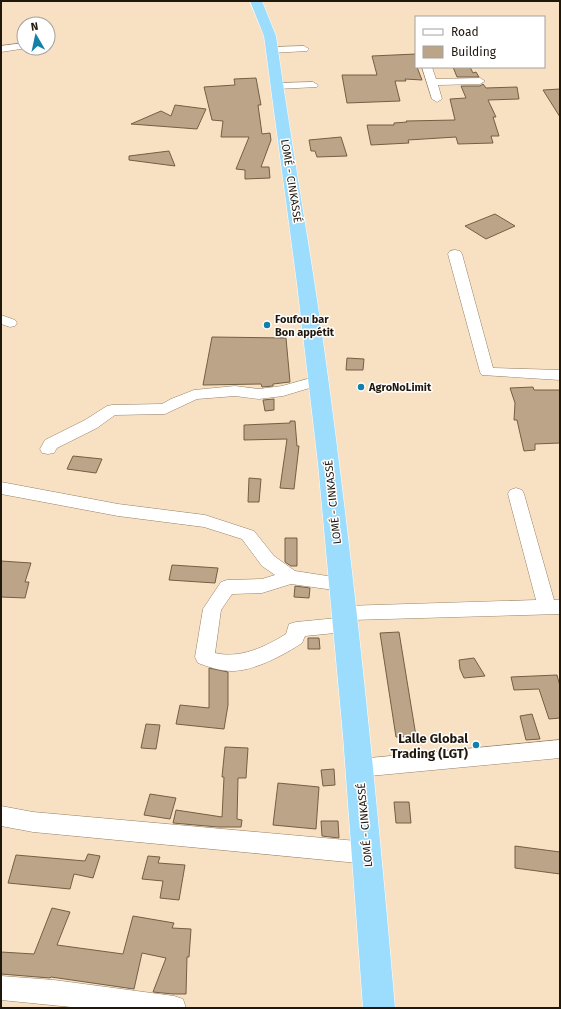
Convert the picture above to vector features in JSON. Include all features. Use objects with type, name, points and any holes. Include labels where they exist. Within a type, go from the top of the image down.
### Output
[{"type":"highway","name":"LOMÉ - CINKASSÉ","points":[[256,1],[270,36],[306,283],[318,381],[345,619],[368,853],[379,1008]]},
{"type":"street","points":[[1,49],[16,47]]},
{"type":"street","points":[[271,50],[304,49]]},
{"type":"street","points":[[427,68],[436,99]]},
{"type":"street","points":[[431,82],[480,82]]},
{"type":"street","points":[[277,86],[313,85]]},
{"type":"street","points":[[455,254],[487,372],[560,375]]},
{"type":"street","points":[[48,449],[51,444],[91,424],[112,410],[165,408],[194,395],[235,391],[259,394],[290,390],[318,381]]},
{"type":"street","points":[[1,488],[111,509],[206,521],[248,535],[268,561],[291,577]]},
{"type":"street","points":[[341,584],[291,577],[262,586],[228,587],[212,609],[205,657],[217,662],[236,663],[261,655],[285,644],[295,638],[296,629],[345,619],[554,607],[516,494]]},
{"type":"street","points":[[359,768],[560,749]]},
{"type":"street","points":[[1,816],[40,823],[368,853]]},
{"type":"street","points":[[1,988],[54,992],[174,1008]]},
{"type":"building","points":[[415,54],[415,68],[417,68],[422,80],[405,79],[406,81],[395,81],[400,101],[347,103],[342,75],[377,75],[372,56]]},
{"type":"building","points":[[453,68],[470,68],[473,73],[476,72],[479,77],[457,77]]},
{"type":"building","points":[[256,78],[261,105],[258,105],[262,134],[270,133],[271,140],[261,167],[269,167],[270,178],[245,179],[245,170],[236,169],[249,137],[221,137],[223,121],[212,120],[204,87],[235,85],[234,79]]},
{"type":"building","points":[[483,84],[486,88],[517,87],[519,99],[488,100],[496,117],[493,117],[499,136],[491,136],[493,143],[458,144],[456,137],[408,140],[409,143],[371,145],[367,125],[394,125],[394,123],[407,122],[406,121],[455,120],[450,99],[466,98],[461,86],[480,86]]},
{"type":"building","points":[[560,89],[560,117],[543,90]]},
{"type":"building","points":[[175,105],[206,109],[197,129],[131,124],[161,111],[171,116]]},
{"type":"building","points":[[341,137],[347,156],[317,157],[315,151],[311,151],[309,140]]},
{"type":"building","points":[[169,151],[175,166],[129,160],[129,156]]},
{"type":"building","points":[[495,214],[515,226],[486,239],[465,226]]},
{"type":"building","points":[[212,337],[286,338],[290,382],[262,387],[261,384],[203,385]]},
{"type":"building","points":[[347,358],[364,359],[363,370],[346,370]]},
{"type":"building","points":[[533,387],[534,390],[560,390],[560,443],[535,444],[535,450],[524,451],[517,420],[514,420],[515,403],[510,388]]},
{"type":"building","points":[[274,399],[274,410],[265,411],[263,400]]},
{"type":"building","points":[[290,421],[295,421],[297,446],[299,446],[294,489],[280,488],[287,439],[244,440],[244,425],[290,423]]},
{"type":"building","points":[[73,456],[102,459],[96,473],[67,469]]},
{"type":"building","points":[[249,478],[261,479],[259,502],[248,502]]},
{"type":"building","points":[[285,538],[297,538],[297,566],[291,566],[285,562]]},
{"type":"building","points":[[1,561],[31,563],[25,582],[29,582],[25,598],[1,597]]},
{"type":"building","points":[[172,565],[218,568],[215,583],[169,580]]},
{"type":"building","points":[[295,586],[310,588],[309,598],[294,597]]},
{"type":"building","points":[[399,632],[416,736],[396,737],[380,633]]},
{"type":"building","points":[[308,638],[319,638],[320,649],[308,649]]},
{"type":"building","points":[[474,658],[485,676],[464,678],[460,669],[459,660]]},
{"type":"building","points":[[209,668],[228,672],[228,705],[224,729],[176,724],[180,705],[209,708]]},
{"type":"building","points":[[557,675],[560,686],[560,718],[549,719],[539,689],[514,690],[511,677]]},
{"type":"building","points":[[532,714],[540,739],[526,740],[520,716]]},
{"type":"building","points":[[146,724],[160,725],[156,749],[141,748]]},
{"type":"building","points":[[225,747],[248,748],[246,778],[238,778],[237,819],[242,820],[241,827],[218,827],[173,823],[176,810],[222,817],[224,777],[222,777]]},
{"type":"building","points":[[334,769],[335,785],[323,786],[321,770]]},
{"type":"building","points":[[278,783],[319,787],[316,829],[273,825]]},
{"type":"building","points":[[150,794],[176,798],[170,819],[144,815]]},
{"type":"building","points":[[394,802],[409,802],[411,823],[396,823]]},
{"type":"building","points":[[321,821],[338,821],[339,838],[322,836]]},
{"type":"building","points":[[515,846],[560,852],[560,874],[515,868]]},
{"type":"building","points":[[88,854],[100,856],[93,878],[74,874],[70,889],[8,883],[16,855],[85,861]]},
{"type":"building","points":[[148,856],[160,857],[158,863],[185,865],[179,900],[160,898],[163,881],[142,879]]},
{"type":"building","points":[[52,908],[70,912],[57,945],[123,954],[133,916],[174,923],[172,928],[191,929],[189,957],[187,957],[186,994],[153,992],[166,958],[142,953],[134,989],[51,977],[1,974],[1,952],[34,954]]},
{"type":"place","name":"Foufou bar Bon appétit","points":[[267,325]]},
{"type":"place","name":"AgroNoLimit","points":[[361,387]]},
{"type":"place","name":"Lalle Global Trading (LGT)","points":[[476,745]]}]
